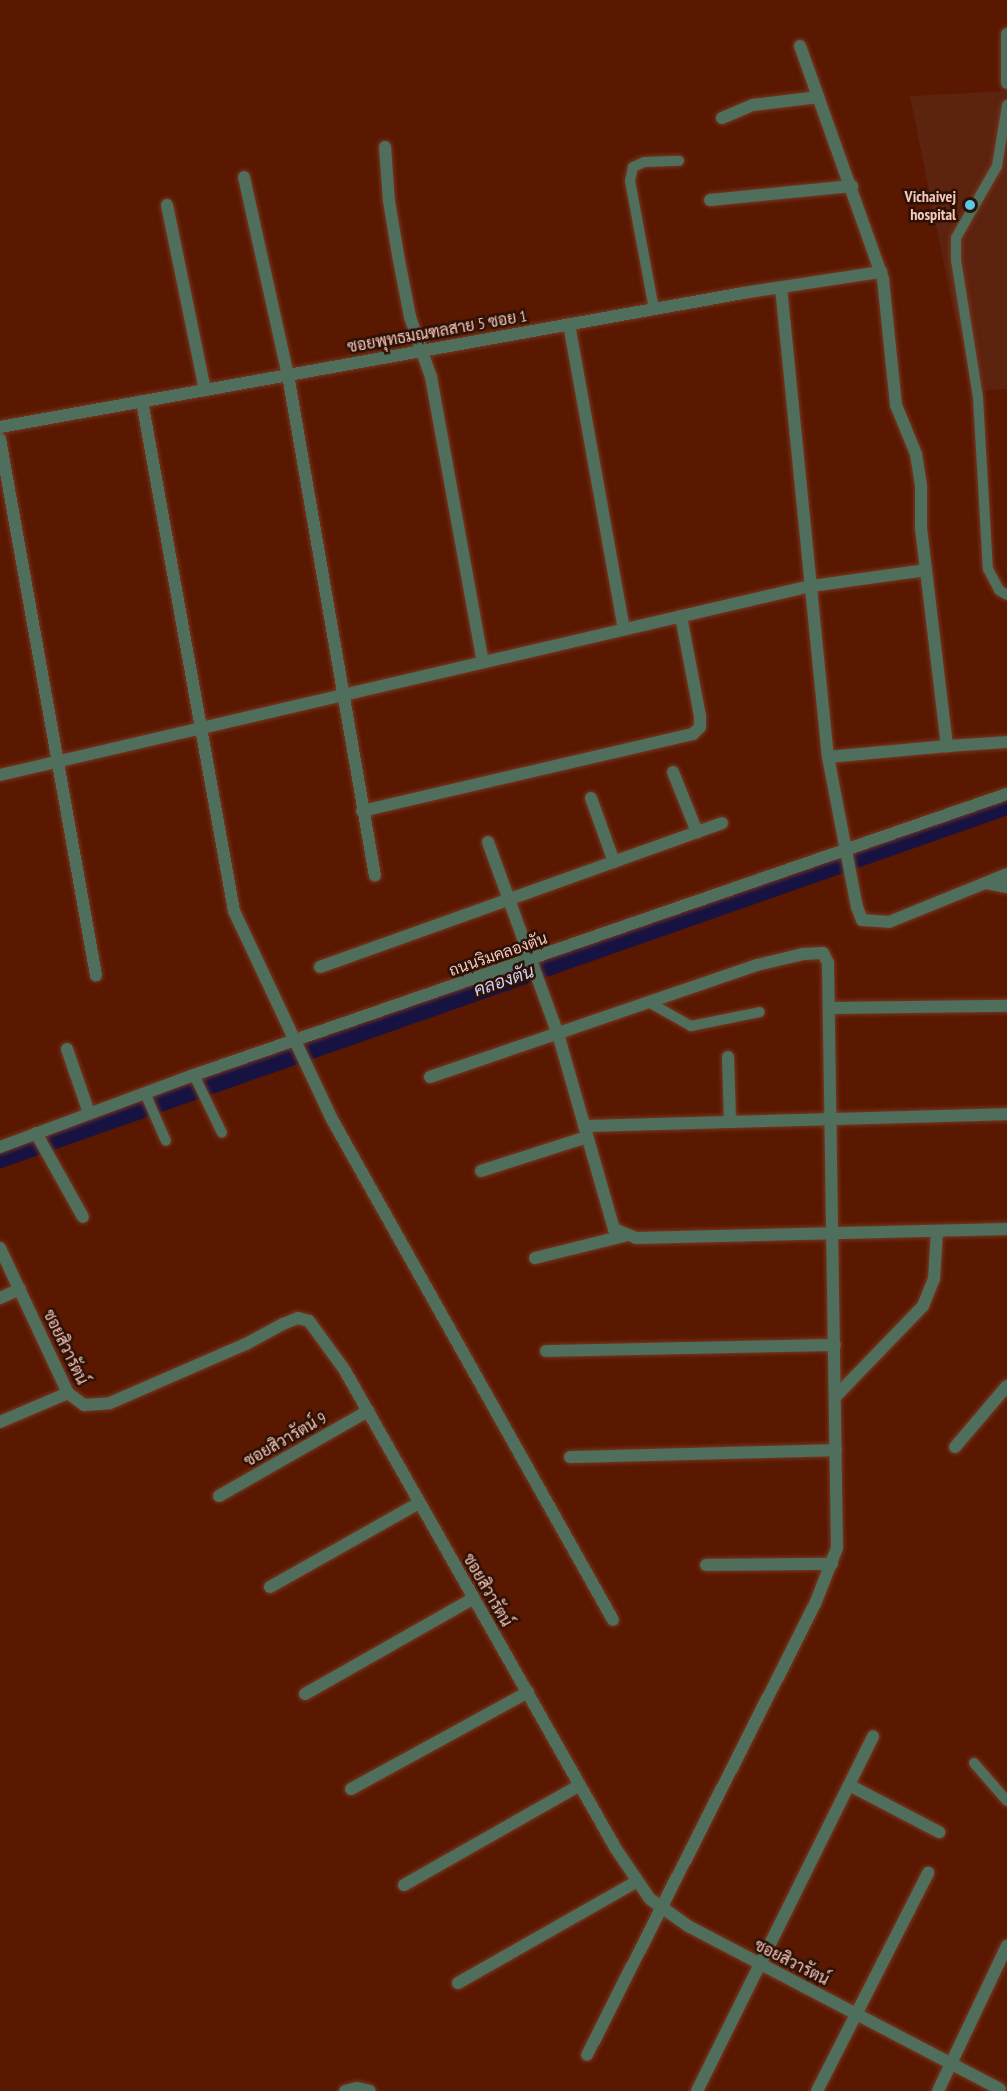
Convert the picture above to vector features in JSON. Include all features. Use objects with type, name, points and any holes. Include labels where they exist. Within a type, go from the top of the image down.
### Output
[{"type":"street","points":[[1007,34],[1007,83]]},
{"type":"street","points":[[800,46],[881,272],[889,311],[896,405],[916,454],[926,570],[947,746]]},
{"type":"street","points":[[722,118],[753,105],[819,97]]},
{"type":"street","points":[[385,147],[388,201],[398,255],[410,317],[431,377],[483,662]]},
{"type":"street","points":[[244,177],[288,375],[375,876]]},
{"type":"street","points":[[710,200],[852,186]]},
{"type":"street","points":[[167,206],[205,390]]},
{"type":"street","name":"ซอยพุทธมณฑลสาย 5 ซอย 1","points":[[0,427],[654,309],[881,272]]},
{"type":"street","points":[[781,287],[828,757],[845,855],[862,920],[874,924],[889,922],[1007,874]]},
{"type":"street","points":[[569,324],[624,630]]},
{"type":"street","points":[[142,401],[198,729],[234,911],[300,1044],[333,1121],[613,1620]]},
{"type":"street","points":[[0,439],[96,975]]},
{"type":"street","points":[[0,775],[811,586],[926,570]]},
{"type":"street","points":[[362,811],[693,734],[700,727],[700,716],[681,616]]},
{"type":"street","points":[[828,757],[1007,742]]},
{"type":"street","points":[[673,772],[697,832]]},
{"type":"street","name":"ถนนริมคลองตัน","points":[[0,1147],[37,1136],[89,1113],[147,1096],[300,1044],[532,961],[845,855],[1007,794]]},
{"type":"street","points":[[591,798],[614,862]]},
{"type":"street","points":[[320,967],[510,901],[722,823]]},
{"type":"street","points":[[488,842],[558,1034],[614,1229],[624,1236]]},
{"type":"street","points":[[985,883],[1007,887]]},
{"type":"street","points":[[430,1077],[757,965],[803,954],[823,953],[828,963],[832,1008],[834,1119],[838,1526],[832,1564],[587,2055]]},
{"type":"street","points":[[832,1008],[1007,1006]]},
{"type":"street","points":[[67,1049],[89,1113]]},
{"type":"street","points":[[728,1057],[730,1122]]},
{"type":"street","points":[[481,1171],[585,1132],[730,1122],[1007,1114]]},
{"type":"street","points":[[37,1136],[83,1217]]},
{"type":"street","points":[[535,1258],[624,1236],[1007,1229]]},
{"type":"street","points":[[837,1395],[924,1306],[934,1279],[937,1231]]},
{"type":"street","name":"ซอยสิวารัตน์","points":[[0,1248],[68,1393],[84,1405],[110,1403],[298,1318],[309,1321],[320,1332],[368,1411],[636,1882],[660,1907],[760,1964],[1000,2089]]},
{"type":"street","points":[[0,1298],[20,1289]]},
{"type":"street","points":[[546,1351],[835,1345]]},
{"type":"street","points":[[955,1447],[1007,1386]]},
{"type":"street","points":[[0,1422],[68,1393]]},
{"type":"street","name":"ซอยสิวารัตน์ 9","points":[[219,1496],[368,1411]]},
{"type":"street","points":[[570,1457],[836,1450]]},
{"type":"street","points":[[270,1587],[419,1503]]},
{"type":"street","points":[[706,1565],[832,1564]]},
{"type":"street","points":[[305,1694],[474,1598]]},
{"type":"street","points":[[351,1790],[528,1692]]},
{"type":"street","points":[[697,2091],[873,1736]]},
{"type":"street","points":[[404,1886],[580,1785]]},
{"type":"street","points":[[849,1785],[939,1832]]},
{"type":"street","points":[[817,2091],[928,1873]]},
{"type":"street","points":[[458,1983],[636,1882]]},
{"type":"street","points":[[938,2091],[1007,1946]]},
{"type":"street","points":[[345,2091],[357,2088],[370,2091]]},
{"type":"lane","points":[[1007,105],[1002,166],[956,238],[956,260],[978,398],[988,569],[999,590],[1007,595]]},
{"type":"lane","points":[[654,309],[630,181],[633,167],[644,162],[678,161]]},
{"type":"lane","points":[[650,1003],[692,1026],[760,1012]]},
{"type":"lane","points":[[196,1079],[222,1133]]},
{"type":"lane","points":[[147,1096],[166,1141]]},
{"type":"lane","points":[[974,1763],[1007,1801]]},
{"type":"shaded area","name":"Vichaivej hospital","points":[[1007,91],[1007,389],[980,391],[954,314],[910,96]]},
{"type":"waterway","name":"คลองตัน","points":[[0,1158],[1007,805]]},
{"type":"place","name":"Vichaivej hospital","points":[[970,205]]}]
